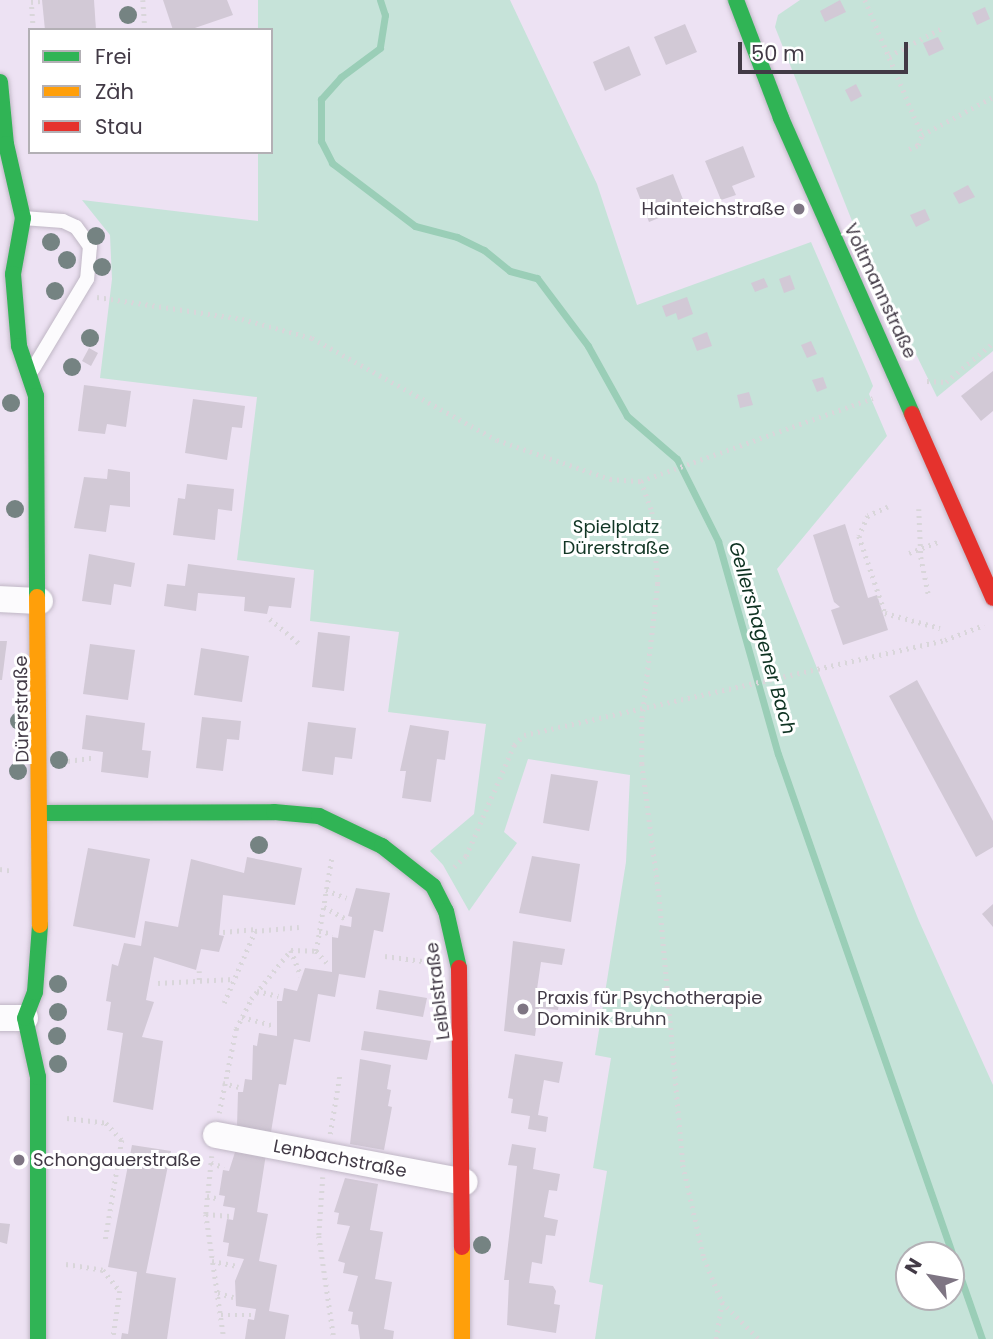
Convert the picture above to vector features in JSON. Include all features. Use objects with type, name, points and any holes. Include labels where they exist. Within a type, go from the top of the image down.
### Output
[{"type":"street","name":"Voltmannstraße","points":[[743,3],[845,265],[904,387],[993,598]]},
{"type":"street","name":"Dürerstraße","points":[[0,82],[6,144],[23,218],[13,274],[19,346],[36,396],[32,433],[40,601],[40,951],[36,992],[13,1018],[38,1077],[38,1339]]},
{"type":"street","points":[[0,599],[40,601]]},
{"type":"street","name":"Leiblstraße","points":[[42,813],[274,812],[338,823],[393,853],[433,887],[446,911],[459,966],[465,1182],[462,1339]]},
{"type":"street","name":"Lenbachstraße","points":[[216,1135],[465,1182]]},
{"type":"lane","points":[[23,218],[63,221],[86,237],[91,263],[79,295],[30,373]]},
{"type":"path","points":[[142,0],[145,28]]},
{"type":"path","points":[[865,0],[922,135]]},
{"type":"path","points":[[33,28],[32,2],[40,2]]},
{"type":"path","points":[[889,56],[942,27]]},
{"type":"path","points":[[909,149],[918,145],[922,135],[993,97]]},
{"type":"path","points":[[79,295],[154,303],[286,330],[353,358],[497,440],[610,479],[641,481],[693,460],[922,380],[946,382],[993,343]]},
{"type":"path","points":[[641,481],[652,512],[658,562],[644,710],[642,764],[659,895],[683,1165],[704,1258],[722,1302],[759,1339]]},
{"type":"path","points":[[919,504],[921,557],[929,597]]},
{"type":"path","points":[[887,507],[867,516],[859,536],[886,613],[940,628]]},
{"type":"path","points":[[270,619],[300,644]]},
{"type":"path","points":[[433,887],[466,856],[514,745],[524,735],[945,640],[993,621]]},
{"type":"path","points":[[316,951],[338,823]]},
{"type":"path","points":[[326,890],[347,898]]},
{"type":"path","points":[[324,907],[347,919]]},
{"type":"path","points":[[223,932],[299,927]]},
{"type":"path","points":[[224,1003],[257,929]]},
{"type":"path","points":[[319,931],[333,933]]},
{"type":"path","points":[[291,950],[316,951],[327,963]]},
{"type":"path","points":[[291,950],[300,976]]},
{"type":"path","points":[[224,1339],[206,1214],[223,1083],[242,1017],[257,991],[291,950]]},
{"type":"path","points":[[385,956],[459,966]]},
{"type":"path","points":[[199,971],[199,980]]},
{"type":"path","points":[[158,983],[233,979]]},
{"type":"path","points":[[257,991],[278,996]]},
{"type":"path","points":[[242,1017],[275,1026]]},
{"type":"path","points":[[334,1339],[319,1236],[326,1156],[340,1073]]},
{"type":"path","points":[[223,1083],[239,1087]]},
{"type":"path","points":[[38,1118],[106,1123],[122,1140],[105,1243]]},
{"type":"path","points":[[211,1163],[224,1167]]},
{"type":"path","points":[[207,1196],[220,1199]]},
{"type":"path","points":[[206,1214],[230,1216]]},
{"type":"path","points":[[36,1259],[103,1270],[112,1278],[120,1291],[113,1339]]},
{"type":"path","points":[[212,1261],[238,1266]]},
{"type":"path","points":[[218,1293],[233,1297]]},
{"type":"path","points":[[716,1339],[722,1302]]},
{"type":"path","points":[[221,1315],[251,1315]]},
{"type":"green space","name":"Spielplatz Dürerstraße","points":[[258,0],[510,0],[597,184],[637,305],[811,242],[873,386],[869,394],[887,436],[777,569],[919,921],[993,1085],[993,1339],[595,1339],[603,1285],[589,1282],[607,1171],[593,1168],[611,1058],[595,1055],[626,862],[630,775],[528,759],[504,832],[517,843],[469,911],[443,865],[430,851],[474,814],[486,724],[388,712],[399,632],[310,621],[314,570],[237,560],[257,397],[100,378],[112,279],[110,235],[82,200],[258,221],[258,154],[273,154],[273,28],[258,28]]},
{"type":"green space","points":[[800,0],[993,0],[993,351],[937,397],[858,236],[775,27],[778,15]]},
{"type":"building","points":[[42,0],[94,0],[96,28],[45,28]]},
{"type":"building","points":[[163,0],[227,0],[233,15],[195,28],[172,28]]},
{"type":"building","points":[[840,0],[846,12],[825,22],[820,11]]},
{"type":"building","points":[[985,7],[990,19],[977,25],[972,13]]},
{"type":"building","points":[[685,24],[697,52],[666,65],[654,37]]},
{"type":"building","points":[[938,37],[944,49],[929,56],[923,43]]},
{"type":"building","points":[[629,46],[641,75],[605,91],[593,62]]},
{"type":"building","points":[[856,84],[862,96],[851,102],[845,90]]},
{"type":"building","points":[[743,146],[755,177],[732,186],[736,195],[721,200],[705,161]]},
{"type":"building","points":[[673,174],[686,207],[649,222],[636,188]]},
{"type":"building","points":[[968,185],[975,197],[959,204],[953,193]]},
{"type":"building","points":[[925,209],[930,220],[916,227],[910,215]]},
{"type":"building","points":[[790,275],[795,289],[784,293],[779,279]]},
{"type":"building","points":[[764,278],[768,287],[755,292],[751,283]]},
{"type":"building","points":[[687,297],[693,314],[678,320],[676,313],[666,317],[662,306]]},
{"type":"building","points":[[707,332],[712,346],[697,351],[692,338]]},
{"type":"building","points":[[811,341],[817,354],[807,358],[801,345]]},
{"type":"building","points":[[89,348],[98,353],[91,366],[82,361]]},
{"type":"building","points":[[993,371],[993,411],[981,421],[961,396]]},
{"type":"building","points":[[823,377],[827,388],[817,392],[812,380]]},
{"type":"building","points":[[84,385],[131,391],[126,427],[107,424],[105,434],[78,431]]},
{"type":"building","points":[[749,392],[753,405],[740,408],[737,395]]},
{"type":"building","points":[[193,399],[245,406],[242,428],[232,427],[227,460],[185,453]]},
{"type":"building","points":[[108,469],[130,472],[130,507],[110,505],[106,532],[74,528],[84,477],[107,479]]},
{"type":"building","points":[[187,484],[234,489],[232,511],[218,509],[215,540],[173,535],[178,498],[185,499]]},
{"type":"building","points":[[845,524],[868,598],[877,595],[888,630],[843,645],[831,610],[840,607],[834,602],[813,535]]},
{"type":"building","points":[[89,554],[135,563],[131,587],[114,584],[111,605],[82,601]]},
{"type":"building","points":[[188,564],[295,578],[291,608],[269,606],[267,614],[244,611],[245,597],[198,593],[196,611],[164,606],[167,584],[185,586]]},
{"type":"building","points":[[318,632],[350,636],[344,691],[312,687]]},
{"type":"building","points":[[0,641],[7,641],[2,680],[0,680]]},
{"type":"building","points":[[90,644],[135,650],[128,700],[83,694]]},
{"type":"building","points":[[201,648],[249,656],[242,702],[194,695]]},
{"type":"building","points":[[917,680],[993,821],[993,847],[976,857],[889,696]]},
{"type":"building","points":[[86,715],[145,723],[142,750],[151,751],[148,778],[101,772],[103,752],[82,749]]},
{"type":"building","points":[[202,717],[241,721],[239,740],[227,739],[223,771],[196,768]]},
{"type":"building","points":[[308,722],[356,728],[352,759],[335,757],[333,775],[302,771]]},
{"type":"building","points":[[410,725],[449,731],[445,760],[437,759],[431,802],[402,798],[406,771],[400,771]]},
{"type":"building","points":[[551,774],[598,781],[589,831],[543,823]]},
{"type":"building","points":[[88,848],[150,859],[135,938],[73,926]]},
{"type":"building","points":[[532,856],[580,864],[571,922],[519,913]]},
{"type":"building","points":[[247,857],[302,868],[295,905],[223,895],[219,935],[224,936],[219,952],[201,949],[196,970],[154,957],[146,1000],[154,1002],[142,1037],[163,1041],[153,1110],[113,1102],[123,1033],[107,1030],[111,1002],[106,1001],[112,964],[118,966],[124,943],[141,946],[145,921],[178,927],[191,859],[244,873]]},
{"type":"building","points":[[356,888],[390,893],[383,932],[374,930],[365,978],[339,974],[335,997],[318,994],[310,1042],[294,1039],[286,1085],[279,1084],[271,1132],[237,1126],[238,1092],[243,1092],[245,1079],[252,1080],[253,1045],[257,1046],[259,1033],[277,1036],[277,1001],[282,1001],[284,988],[297,991],[305,968],[332,972],[332,937],[338,938],[340,925],[351,927],[352,917],[348,916]]},
{"type":"building","points":[[993,904],[993,927],[982,914]]},
{"type":"building","points":[[513,941],[565,949],[562,965],[541,962],[537,989],[561,992],[558,1010],[539,1008],[535,1036],[504,1031]]},
{"type":"building","points":[[379,990],[427,998],[423,1017],[376,1009]]},
{"type":"building","points":[[364,1031],[431,1041],[427,1060],[361,1050]]},
{"type":"building","points":[[515,1054],[563,1062],[559,1083],[544,1080],[538,1115],[548,1117],[546,1132],[528,1129],[530,1116],[511,1113],[513,1099],[508,1098]]},
{"type":"building","points":[[360,1059],[391,1065],[387,1089],[391,1090],[388,1106],[392,1107],[384,1150],[350,1144]]},
{"type":"building","points":[[512,1144],[536,1148],[533,1169],[560,1174],[557,1191],[549,1190],[544,1217],[558,1220],[555,1236],[546,1235],[542,1264],[532,1262],[529,1283],[553,1286],[556,1291],[554,1304],[560,1305],[556,1333],[507,1325],[509,1280],[504,1280],[517,1166],[508,1165]]},
{"type":"building","points":[[132,1145],[171,1151],[146,1273],[176,1278],[167,1339],[121,1339],[122,1333],[128,1334],[137,1272],[108,1267]]},
{"type":"building","points":[[236,1149],[266,1154],[257,1212],[268,1214],[259,1261],[277,1265],[269,1311],[289,1315],[285,1339],[245,1339],[248,1319],[254,1320],[256,1309],[236,1306],[235,1281],[244,1259],[227,1256],[229,1243],[223,1242],[227,1219],[233,1220],[235,1208],[223,1206],[225,1196],[219,1195],[223,1170],[229,1171]]},
{"type":"building","points":[[345,1178],[378,1184],[370,1230],[383,1232],[375,1279],[392,1282],[384,1329],[394,1331],[393,1339],[360,1339],[358,1325],[351,1324],[353,1312],[348,1311],[358,1276],[343,1273],[345,1263],[338,1261],[350,1226],[337,1224],[339,1213],[334,1212]]},
{"type":"building","points":[[0,1223],[10,1224],[7,1244],[0,1242]]},
{"type":"waterway","name":"Gellershagener Bach","points":[[380,0],[385,15],[380,48],[341,77],[321,99],[321,141],[332,163],[415,226],[457,237],[484,250],[510,271],[537,278],[588,346],[627,416],[677,459],[718,541],[778,754],[982,1339]]},
{"type":"traffic: fast","points":[[736,0],[781,118],[912,414]]},
{"type":"traffic: fast","points":[[0,82],[6,144],[23,218],[13,274],[19,346],[36,396],[37,597]]},
{"type":"traffic: fast","points":[[42,813],[274,812],[319,816],[382,846],[433,886],[446,911],[459,968]]},
{"type":"traffic: fast","points":[[38,1339],[38,1077],[25,1018],[35,992],[40,925]]},
{"type":"traffic: slow","points":[[37,597],[40,925]]},
{"type":"traffic: slow","points":[[462,1247],[462,1339]]},
{"type":"traffic: jam","points":[[912,414],[993,598]]},
{"type":"traffic: jam","points":[[459,968],[462,1247]]},
{"type":"place","name":"Hainteichstraße","points":[[799,209]]},
{"type":"place","name":"Praxis für Psychotherapie Dominik Bruhn","points":[[523,1009]]},
{"type":"place","name":"Schongauerstraße","points":[[19,1160]]}]
